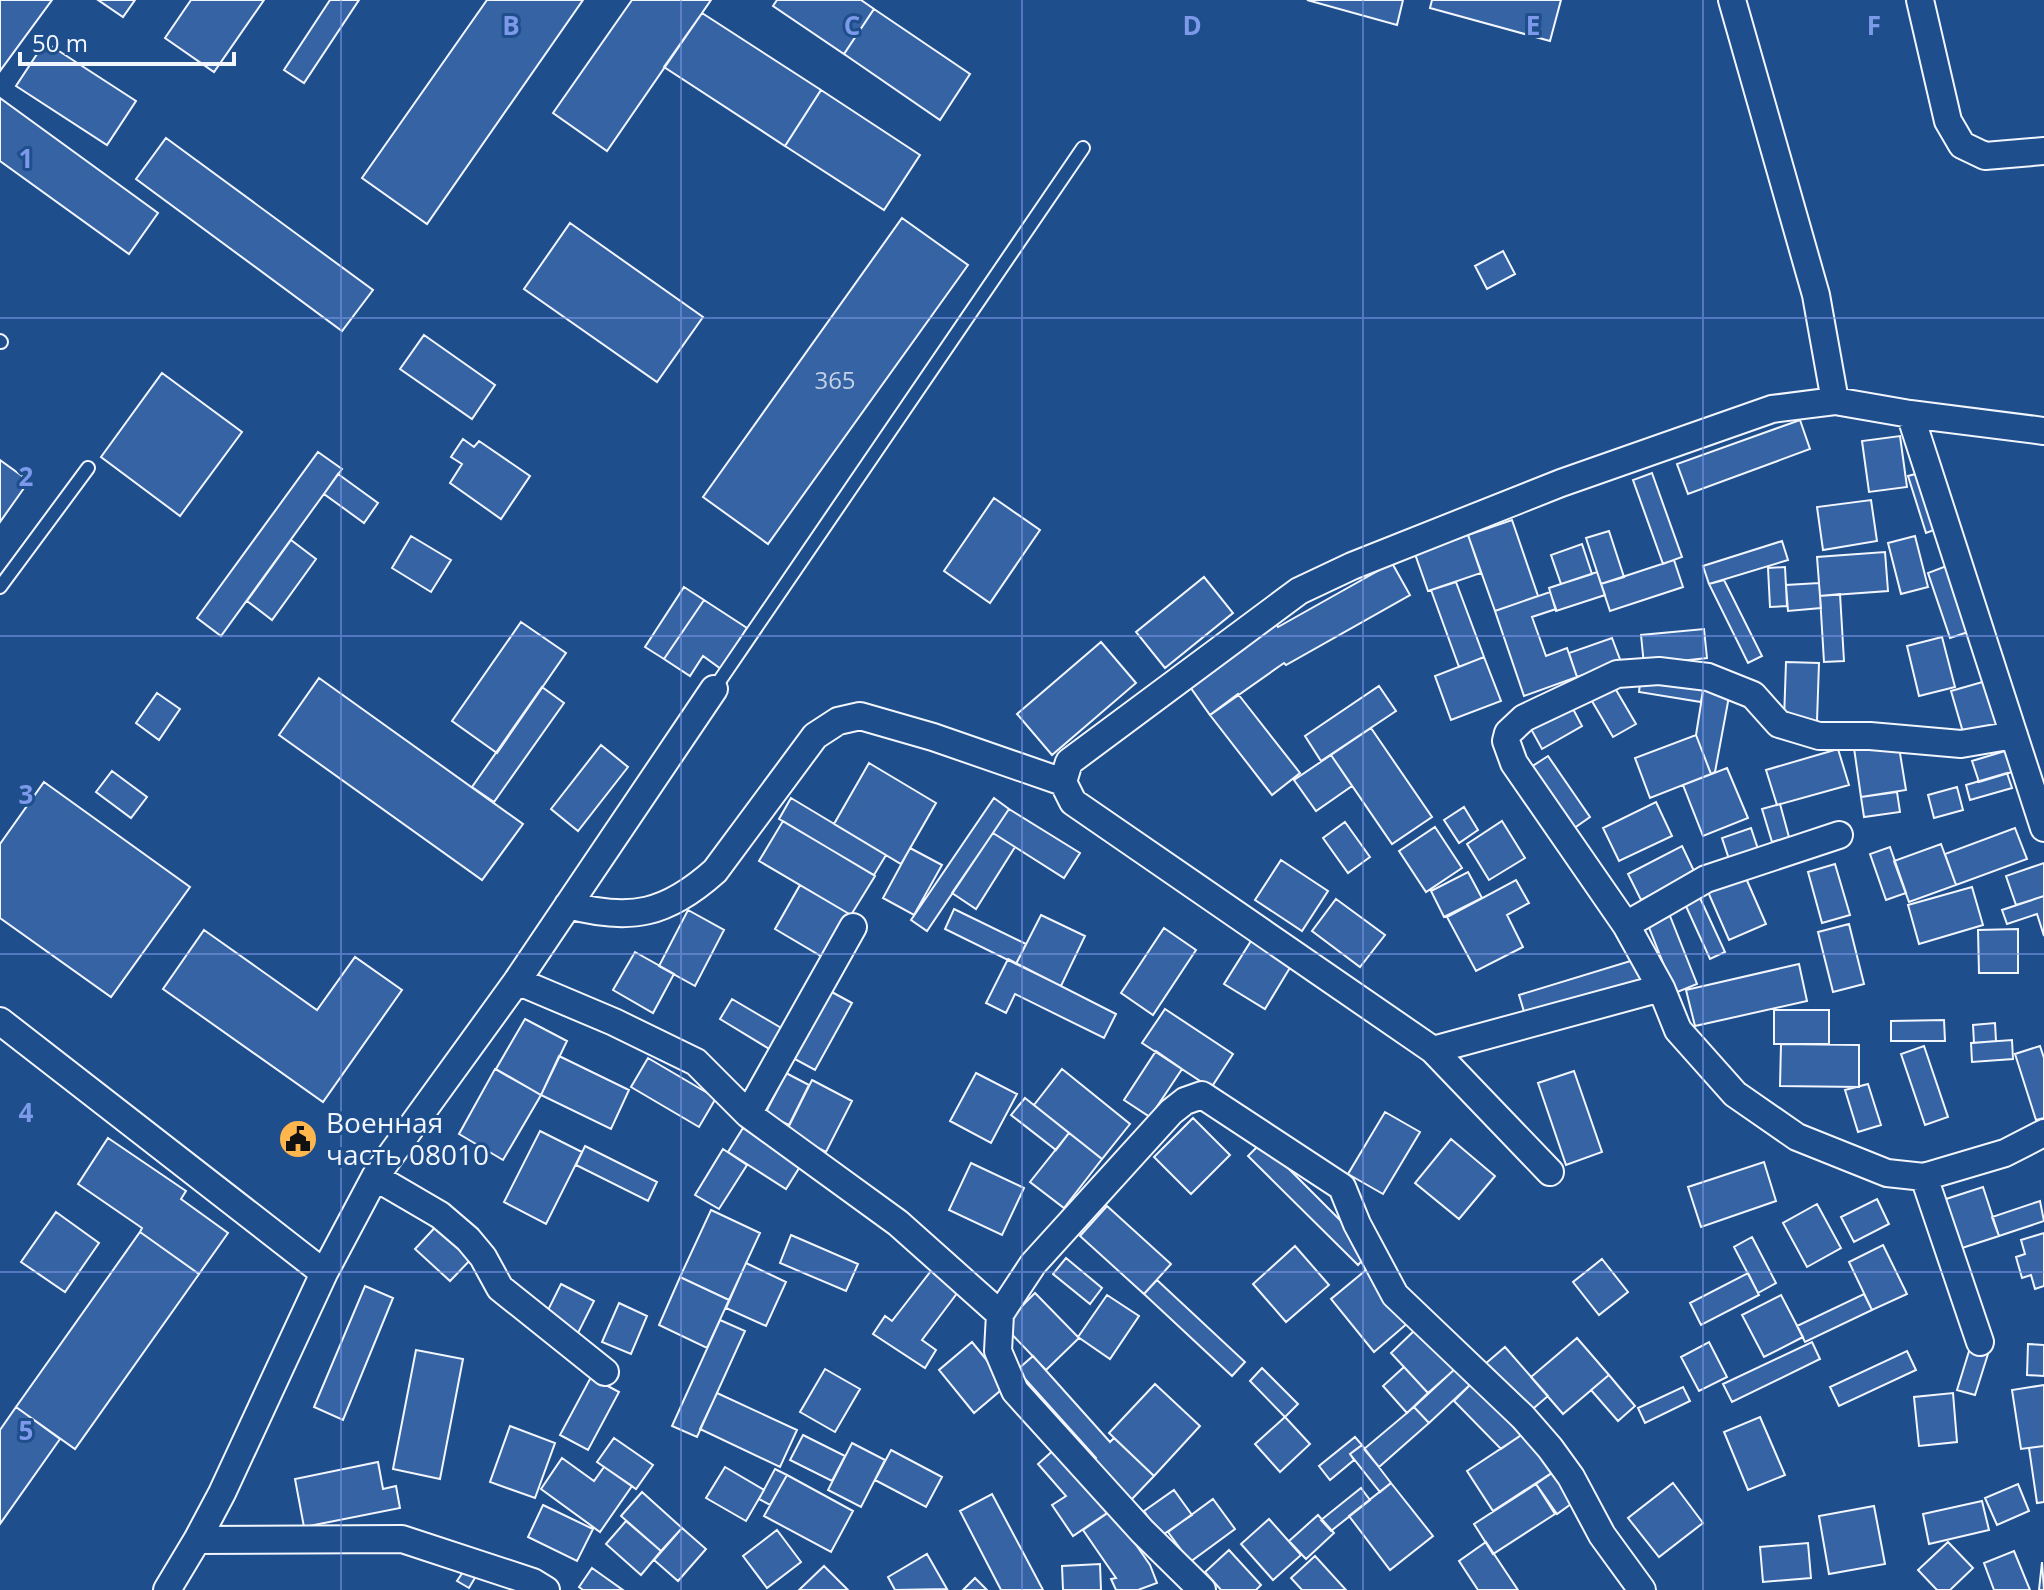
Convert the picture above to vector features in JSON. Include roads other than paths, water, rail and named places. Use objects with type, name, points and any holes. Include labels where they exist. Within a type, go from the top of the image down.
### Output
[{"type":"street","points":[[1732,0],[1816,295],[1835,401]]},
{"type":"street","points":[[1920,0],[1948,121],[1962,145],[1985,156],[2044,151]]},
{"type":"street","points":[[1550,1172],[1433,1050],[1073,802],[1063,782],[1069,762],[1299,591],[1352,566],[1576,478],[1772,409],[1835,401],[2044,431]]},
{"type":"street","points":[[1910,414],[2044,828]]},
{"type":"street","points":[[2014,735],[1961,744],[1870,736],[1819,736],[1779,724],[1753,695],[1708,677],[1659,671],[1617,674],[1578,691],[1524,718],[1508,733],[1506,741],[1514,763],[1626,925],[1661,988],[1678,1030],[1735,1094],[1797,1137],[1887,1173],[1924,1177],[2005,1153],[2044,1133]]},
{"type":"street","points":[[167,1590],[197,1540],[324,1273],[375,1177],[517,981],[714,689]]},
{"type":"street","points":[[568,905],[597,913],[633,915],[659,907],[696,888],[715,871],[815,736],[838,721],[860,716],[933,737],[1063,782]]},
{"type":"street","points":[[1626,925],[1706,879],[1839,835]]},
{"type":"street","points":[[748,1114],[853,927]]},
{"type":"street","points":[[517,981],[614,1022],[696,1062],[748,1114],[898,1223],[1000,1314]]},
{"type":"street","points":[[1433,1050],[1661,988]]},
{"type":"street","points":[[0,1021],[324,1273]]},
{"type":"street","points":[[1202,1590],[1142,1531],[1015,1391],[998,1351],[1000,1314],[1033,1264],[1171,1112],[1185,1101],[1202,1095],[1342,1187],[1357,1224],[1395,1295],[1523,1417],[1550,1448],[1571,1477],[1602,1535],[1642,1590]]},
{"type":"street","points":[[375,1177],[440,1215],[483,1257],[500,1288],[605,1372]]},
{"type":"street","points":[[1924,1177],[1980,1342]]},
{"type":"street","points":[[197,1540],[402,1539],[533,1582],[546,1590]]},
{"type":"lane","points":[[714,689],[1083,148]]},
{"type":"lane","points":[[0,587],[88,468]]},
{"type":"place","name":"Военная часть 08010","points":[[298,1139]]}]
